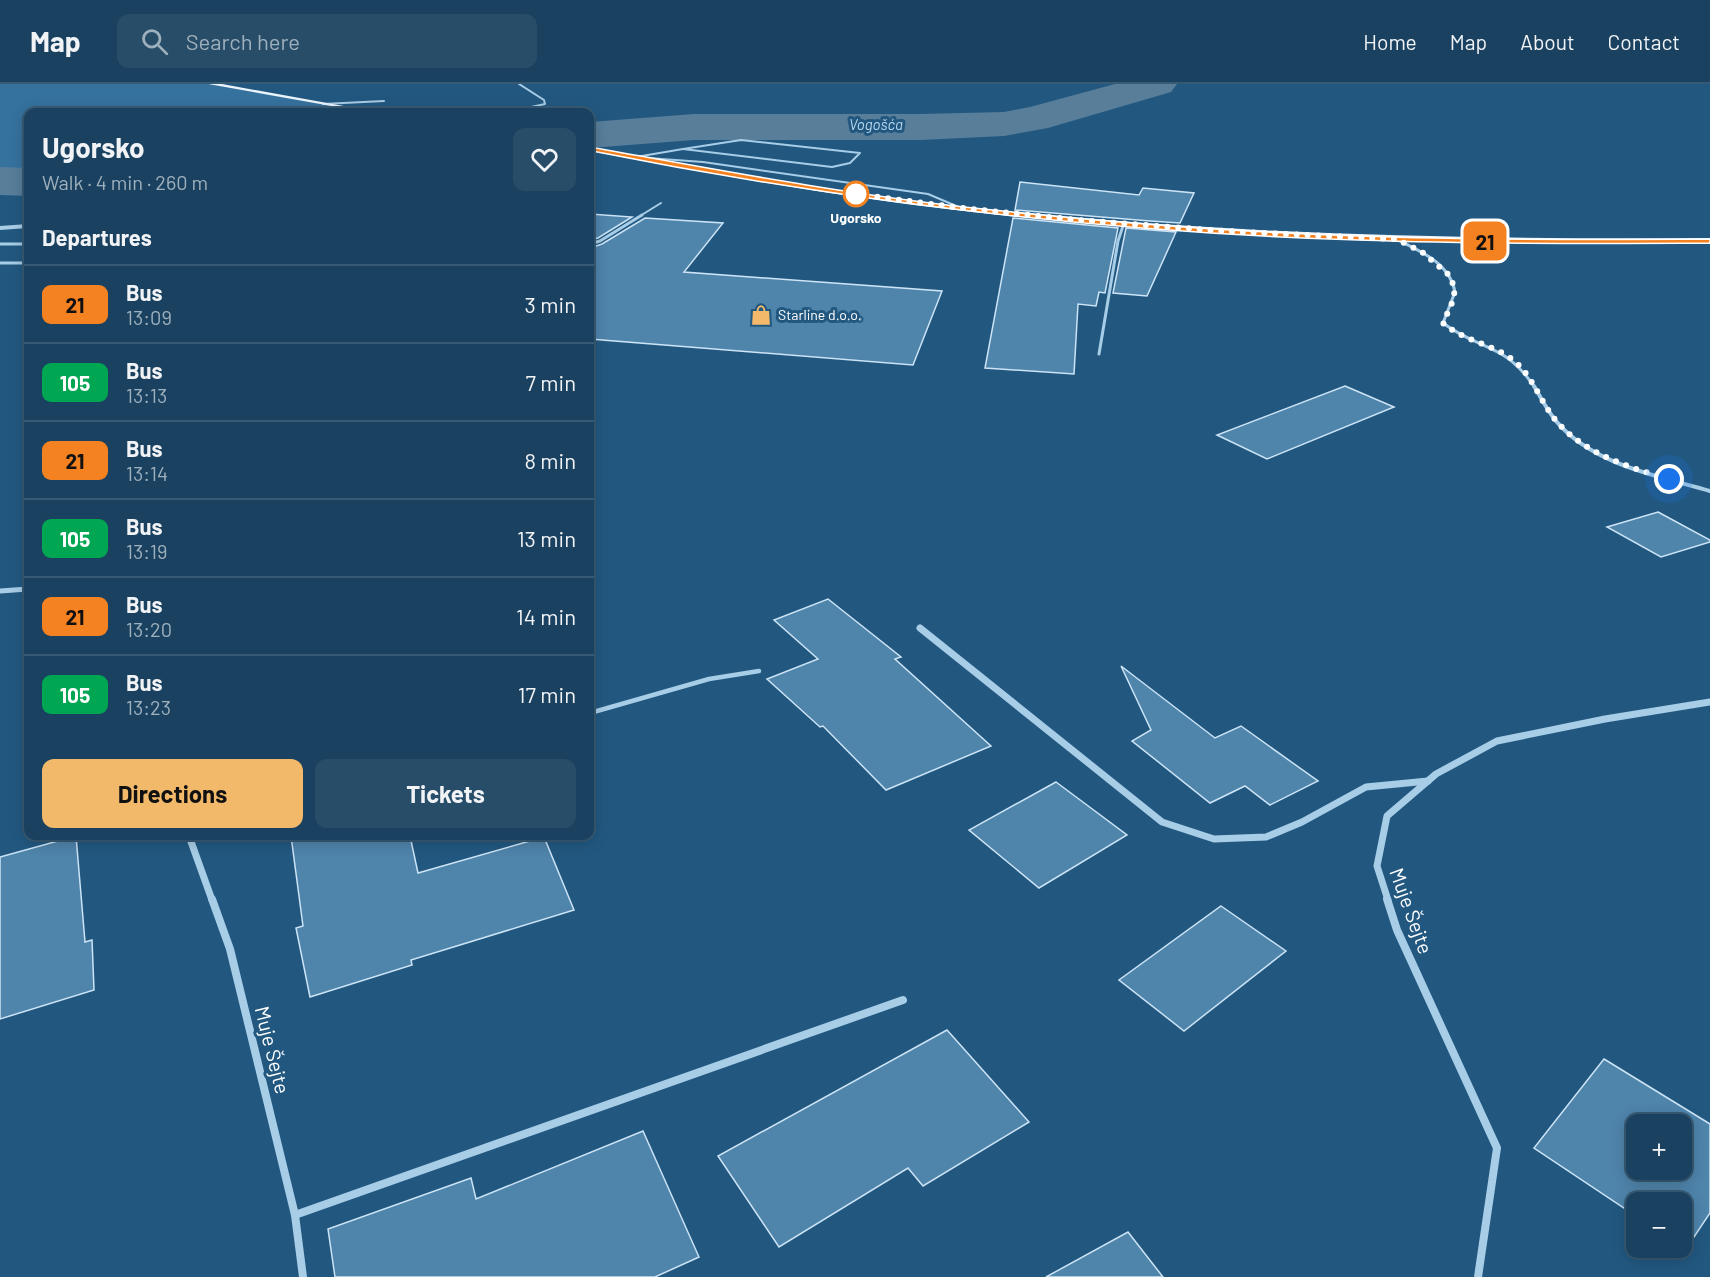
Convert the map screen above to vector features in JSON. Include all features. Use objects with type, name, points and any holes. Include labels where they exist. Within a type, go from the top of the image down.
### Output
[{"type":"main road","points":[[211,84],[348,108]]},
{"type":"main road","points":[[594,150],[843,192],[962,208],[1124,223],[1224,231],[1396,239],[1568,242],[1710,241]]},
{"type":"street","points":[[0,228],[24,226]]},
{"type":"street","points":[[0,591],[24,589]]},
{"type":"street","points":[[920,628],[1162,822],[1214,839],[1266,837],[1302,822],[1366,787],[1428,781]]},
{"type":"street","name":"Muje Šejte","points":[[1478,1277],[1497,1148],[1397,930],[1377,866],[1387,816],[1436,774],[1497,741],[1605,719],[1710,702]]},
{"type":"street","name":"Muje Šejte","points":[[190,840],[230,950],[295,1215],[303,1277]]},
{"type":"street","points":[[295,1215],[903,1000]]},
{"type":"lane","points":[[519,84],[544,100],[545,104],[526,108]]},
{"type":"lane","points":[[323,104],[384,101]]},
{"type":"lane","points":[[633,157],[683,149],[741,140],[860,153],[850,163],[832,167],[683,149]]},
{"type":"lane","points":[[594,243],[661,203]]},
{"type":"lane","points":[[1099,354],[1118,241],[1124,223]]},
{"type":"lane","points":[[1396,239],[1422,252],[1450,276],[1455,290],[1443,323],[1454,333],[1509,357],[1522,369],[1557,423],[1574,438],[1597,453],[1648,473],[1710,491]]},
{"type":"lane","points":[[0,244],[24,243]]},
{"type":"lane","points":[[0,263],[24,263]]},
{"type":"lane","points":[[594,712],[709,679],[759,671]]},
{"type":"shaded area","points":[[0,84],[206,84],[357,108],[24,108],[24,182],[0,181]]},
{"type":"building","points":[[1020,182],[1139,195],[1143,188],[1194,193],[1180,223],[1015,210]]},
{"type":"building","points":[[594,214],[632,217],[594,239]]},
{"type":"building","name":"Starline d.o.o.","points":[[645,218],[723,223],[684,272],[942,291],[913,365],[594,339],[594,247]]},
{"type":"building","points":[[1013,218],[1118,228],[1105,293],[1099,292],[1096,306],[1078,304],[1074,374],[985,368]]},
{"type":"building","points":[[1126,228],[1176,232],[1147,296],[1113,293]]},
{"type":"building","points":[[1345,386],[1394,407],[1267,459],[1217,435]]},
{"type":"building","points":[[1658,512],[1710,542],[1661,557],[1607,527]]},
{"type":"building","points":[[828,599],[901,657],[895,659],[991,746],[886,790],[823,726],[820,727],[767,679],[818,659],[774,620]]},
{"type":"building","points":[[1121,666],[1215,738],[1241,726],[1318,781],[1270,805],[1245,786],[1210,803],[1132,741],[1151,730]]},
{"type":"building","points":[[1056,782],[1127,835],[1039,888],[969,830]]},
{"type":"building","points":[[62,840],[76,840],[85,942],[92,940],[94,990],[0,1019],[0,857]]},
{"type":"building","points":[[292,840],[411,840],[418,873],[534,840],[545,840],[574,910],[411,960],[412,965],[310,997],[296,928],[303,926]]},
{"type":"building","points":[[1221,906],[1286,951],[1184,1031],[1119,980]]},
{"type":"building","points":[[947,1030],[1029,1122],[923,1186],[908,1168],[779,1247],[718,1156]]},
{"type":"building","points":[[1604,1059],[1710,1124],[1710,1213],[1692,1240],[1692,1192],[1626,1192],[1626,1209],[1534,1148]]},
{"type":"building","points":[[643,1131],[699,1257],[655,1277],[335,1277],[328,1229],[471,1178],[476,1199]]},
{"type":"building","points":[[1128,1232],[1163,1277],[1046,1277]]},
{"type":"waterway","name":"Vogošća","points":[[594,135],[694,127],[921,127],[1004,124],[1033,119],[1158,84]]},
{"type":"waterway","name":"Vogošća","points":[[0,181],[24,182]]},
{"type":"bus line","name":"21","points":[[594,150],[690,168],[843,192],[962,208],[1078,220],[1358,238],[1568,242],[1710,241]]},
{"type":"place","name":"Ugorsko","points":[[856,194]]},
{"type":"place","name":"Starline d.o.o.","points":[[761,315]]},
{"type":"route","points":[[856,194],[1078,220],[1224,231],[1396,239],[1422,252],[1450,276],[1455,290],[1443,323],[1454,333],[1509,357],[1522,369],[1557,423],[1574,438],[1597,453],[1669,479]]}]
